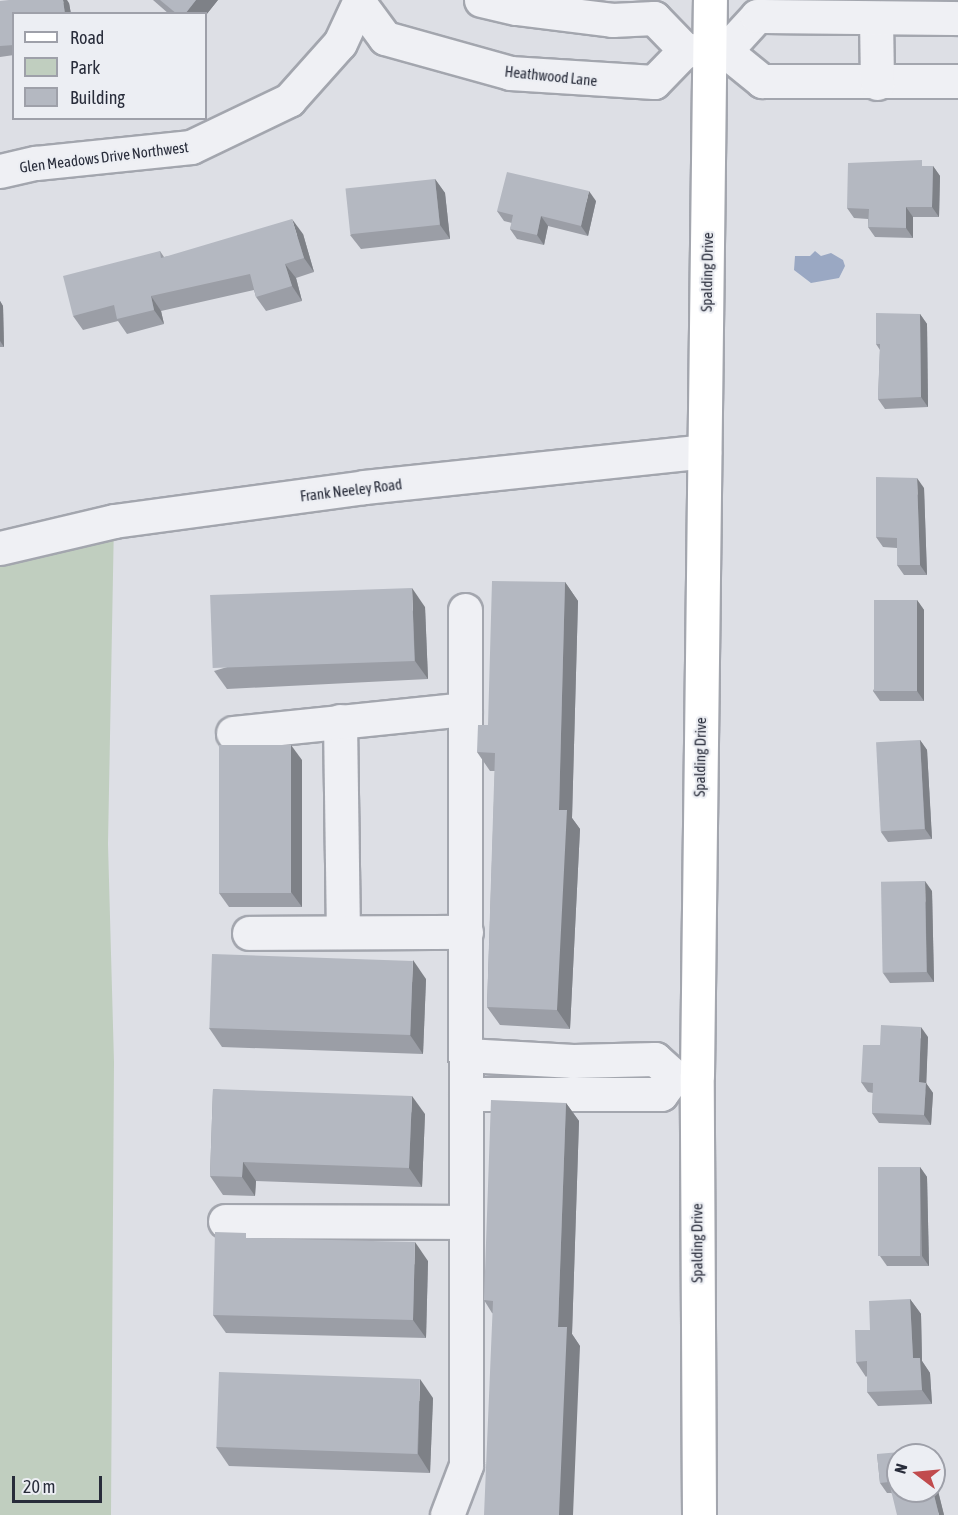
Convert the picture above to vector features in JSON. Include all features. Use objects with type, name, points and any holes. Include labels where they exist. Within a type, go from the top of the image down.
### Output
[{"type":"main road","name":"Spalding Drive","points":[[699,1515],[686,1075],[704,451],[706,50],[710,0]]},
{"type":"street","points":[[481,0],[516,8],[612,20],[654,18],[762,81],[877,83],[958,81]]},
{"type":"street","name":"Heathwood Lane","points":[[362,1],[385,38],[510,73],[654,82],[757,16],[958,18]]},
{"type":"street","name":"Glen Meadows Drive Northwest","points":[[0,171],[36,163],[191,147],[289,100],[340,43],[362,1]]},
{"type":"street","points":[[876,18],[877,83]]},
{"type":"street","name":"Frank Neeley Road","points":[[0,548],[126,519],[364,487],[704,451]]},
{"type":"street","points":[[447,1515],[466,1465],[465,610]]},
{"type":"street","points":[[233,733],[465,709]]},
{"type":"street","points":[[340,721],[343,932]]},
{"type":"street","points":[[249,933],[466,932]]},
{"type":"street","points":[[466,1055],[573,1061],[655,1059],[686,1075],[661,1094],[466,1094]]},
{"type":"street","points":[[225,1221],[466,1222]]},
{"type":"green space","points":[[114,521],[108,844],[114,1062],[111,1515],[0,1515],[0,548]]},
{"type":"water","points":[[815,251],[821,256],[831,253],[843,260],[845,266],[839,278],[811,283],[794,270],[795,256],[810,256]]},
{"type":"building","points":[[63,0],[65,12],[12,12],[12,45],[0,46],[0,1]]},
{"type":"building","points":[[160,0],[196,0],[187,12],[175,12]]},
{"type":"building","points":[[922,160],[922,166],[933,166],[932,207],[906,207],[906,228],[868,227],[869,209],[847,208],[848,163]]},
{"type":"building","points":[[507,172],[589,191],[581,226],[541,216],[537,235],[510,229],[513,215],[497,211]]},
{"type":"building","points":[[435,179],[440,225],[350,234],[345,188]]},
{"type":"building","points":[[292,219],[304,258],[285,264],[292,286],[256,297],[250,274],[151,296],[154,310],[117,319],[114,305],[73,316],[63,276],[160,251],[161,258]]},
{"type":"building","points":[[876,313],[920,314],[921,397],[878,399],[880,344],[876,344]]},
{"type":"building","points":[[876,477],[917,478],[920,565],[897,565],[897,538],[876,537]]},
{"type":"building","points":[[492,581],[565,582],[559,810],[567,810],[557,1010],[487,1007],[495,753],[477,752],[478,725],[488,725]]},
{"type":"building","points":[[412,588],[415,661],[213,668],[210,595]]},
{"type":"building","points":[[874,600],[917,600],[917,691],[874,691]]},
{"type":"building","points":[[920,740],[925,829],[881,831],[876,742]]},
{"type":"building","points":[[219,745],[291,745],[291,893],[219,893]]},
{"type":"building","points":[[925,881],[927,972],[883,973],[881,882]]},
{"type":"building","points":[[212,954],[413,961],[410,1035],[209,1028]]},
{"type":"building","points":[[881,1025],[921,1027],[919,1082],[926,1083],[924,1115],[872,1113],[873,1083],[861,1082],[863,1045],[880,1045]]},
{"type":"building","points":[[213,1089],[412,1096],[409,1168],[243,1162],[242,1177],[210,1176]]},
{"type":"building","points":[[491,1100],[566,1103],[558,1327],[567,1327],[559,1515],[484,1515],[493,1301],[484,1300]]},
{"type":"building","points":[[878,1167],[920,1167],[920,1256],[878,1256]]},
{"type":"building","points":[[215,1232],[246,1233],[246,1238],[415,1242],[413,1320],[213,1315]]},
{"type":"building","points":[[910,1299],[913,1358],[920,1358],[922,1390],[867,1392],[867,1361],[856,1362],[855,1330],[870,1330],[869,1301]]},
{"type":"building","points":[[219,1372],[420,1379],[417,1454],[216,1447]]},
{"type":"building","points":[[886,1453],[886,1482],[880,1483],[877,1454]]},
{"type":"building","points":[[894,1503],[936,1503],[939,1515],[897,1515]]}]
